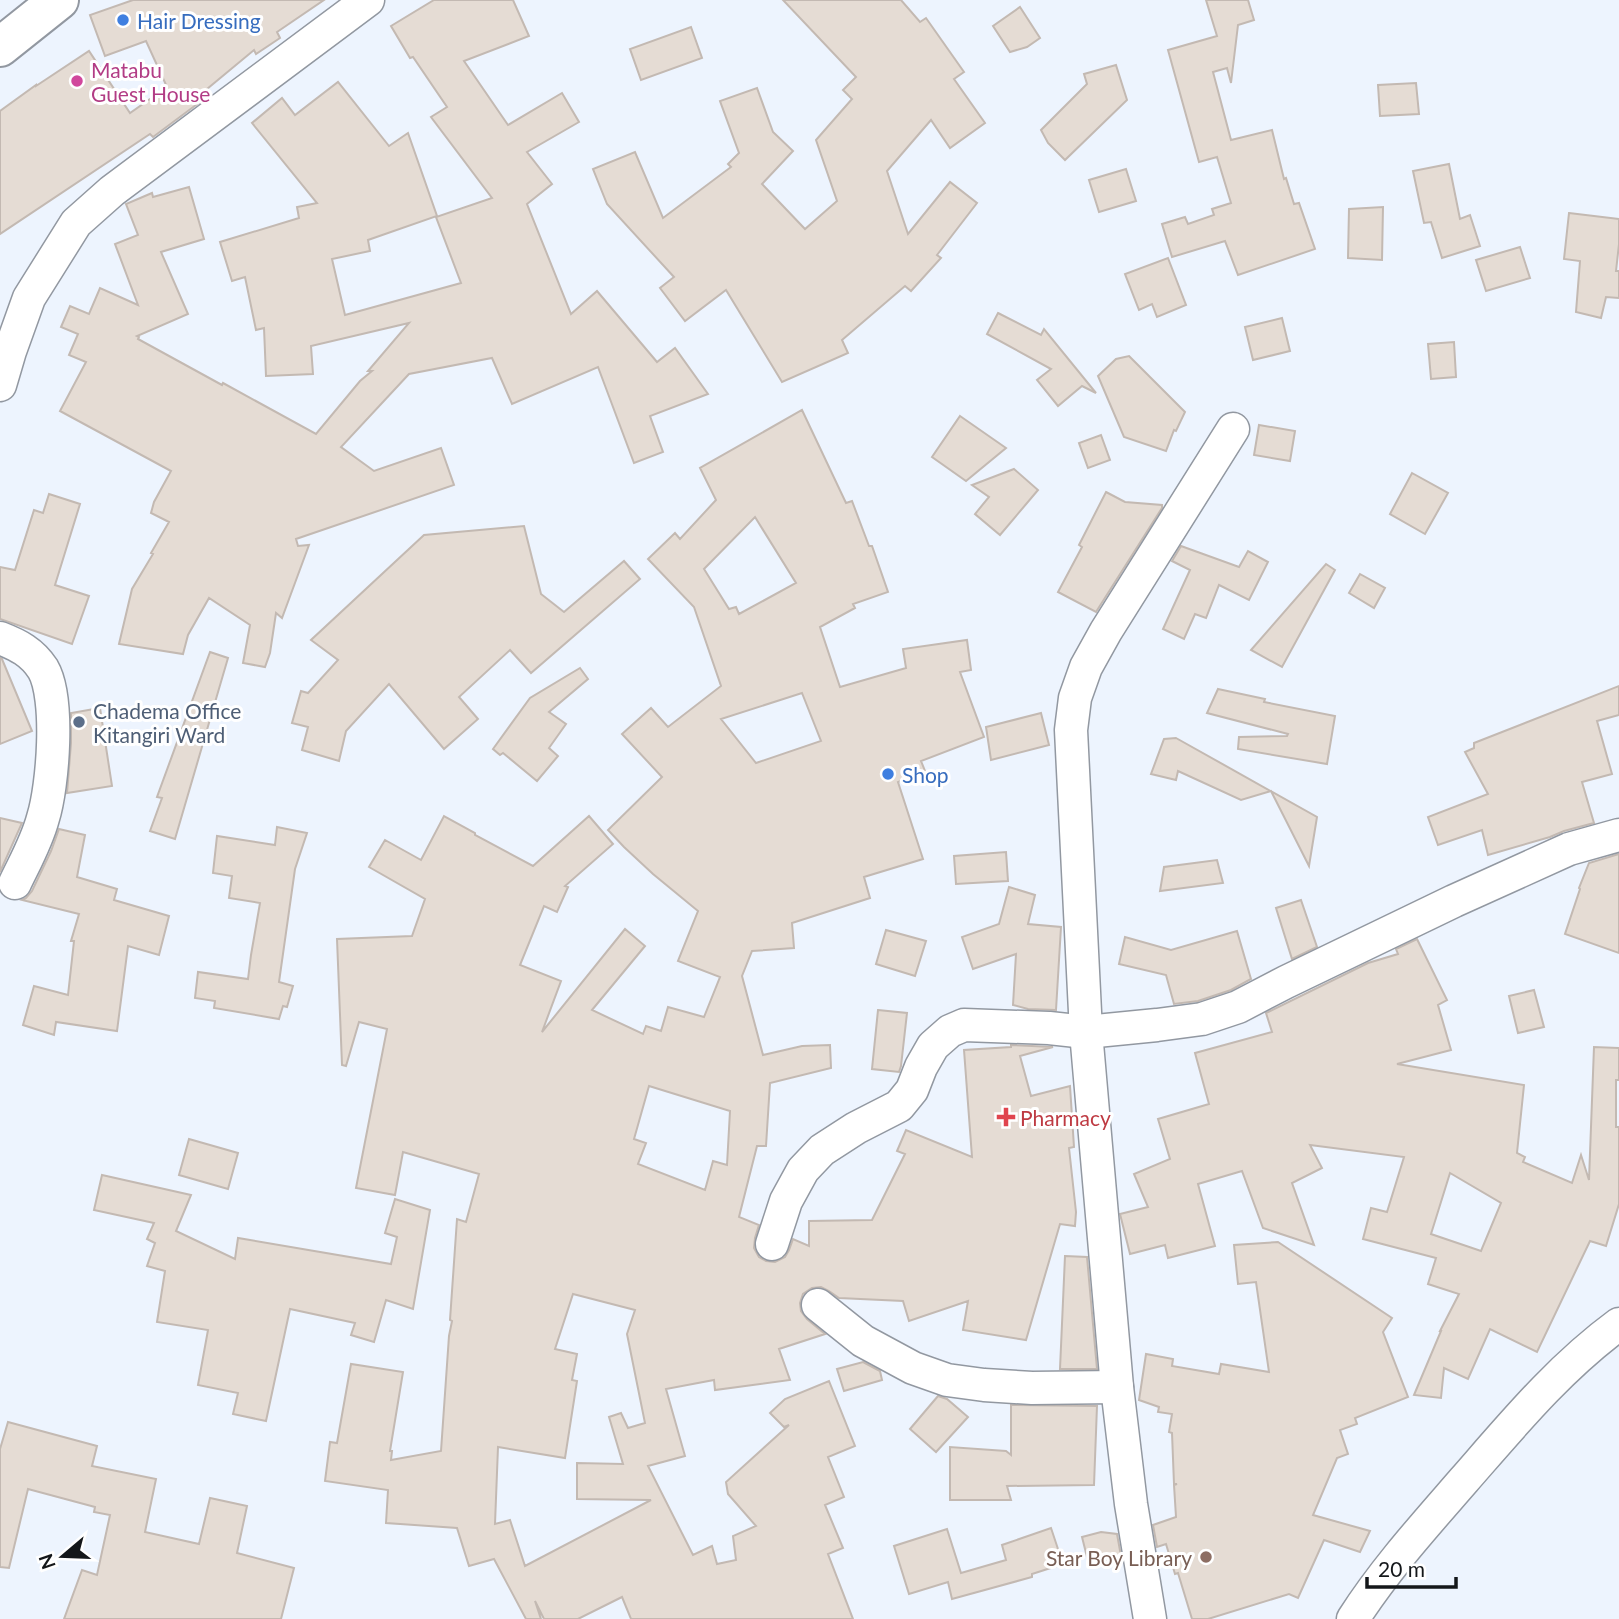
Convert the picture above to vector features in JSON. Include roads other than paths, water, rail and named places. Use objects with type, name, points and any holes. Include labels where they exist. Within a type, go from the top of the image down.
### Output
[{"type":"main road","points":[[0,47],[59,0]]},
{"type":"street","points":[[0,386],[29,298],[76,223],[112,191],[368,0]]},
{"type":"street","points":[[1150,1619],[1131,1504],[1117,1387],[1086,1032],[1071,730],[1075,698],[1086,667],[1233,429]]},
{"type":"street","points":[[0,638],[20,645],[32,656],[43,670],[51,694],[53,758],[49,793],[43,820],[15,883]]},
{"type":"street","points":[[772,1244],[786,1201],[803,1170],[822,1150],[856,1128],[899,1106],[912,1090],[933,1046],[950,1031],[964,1025],[1086,1032],[1202,1019],[1238,1007],[1430,912],[1569,849],[1619,835]]},
{"type":"street","points":[[818,1305],[880,1351],[913,1368],[947,1380],[1032,1388],[1117,1387]]},
{"type":"street","points":[[1353,1619],[1408,1544],[1552,1380],[1619,1324]]},
{"type":"place","name":"Hair Dressing","points":[[123,20]]},
{"type":"place","name":"Matabu Guest House","points":[[77,81]]},
{"type":"place","name":"Chadema Office Kitangiri Ward","points":[[79,722]]},
{"type":"place","name":"Shop","points":[[888,774]]},
{"type":"place","name":"Pharmacy","points":[[1006,1117]]},
{"type":"place","name":"Star Boy Library","points":[[1206,1557]]}]
